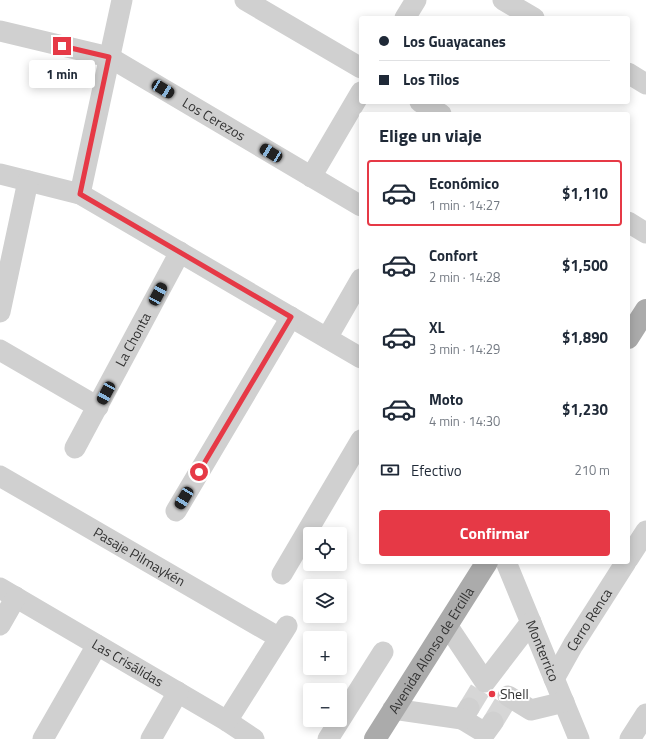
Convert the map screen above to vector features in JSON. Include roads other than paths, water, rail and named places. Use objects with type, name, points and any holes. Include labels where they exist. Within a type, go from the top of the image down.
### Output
[{"type":"main road","points":[[630,335],[646,310]]},
{"type":"main road","name":"Avenida Alonso de Ercilla","points":[[375,739],[485,564]]},
{"type":"street","points":[[80,194],[122,0]]},
{"type":"street","points":[[245,0],[359,67]]},
{"type":"street","points":[[406,16],[416,0]]},
{"type":"street","points":[[503,0],[531,16]]},
{"type":"street","name":"Los Cerezos","points":[[0,31],[109,57],[359,205]]},
{"type":"street","points":[[630,74],[646,84]]},
{"type":"street","points":[[311,177],[359,95]]},
{"type":"street","points":[[424,104],[438,112]]},
{"type":"street","points":[[0,174],[80,194],[359,357]]},
{"type":"street","points":[[0,312],[28,181]]},
{"type":"street","points":[[630,223],[646,233]]},
{"type":"street","name":"La Chonta","points":[[75,448],[180,252]]},
{"type":"street","points":[[327,338],[359,282]]},
{"type":"street","points":[[176,510],[291,317]]},
{"type":"street","points":[[0,350],[98,407]]},
{"type":"street","points":[[282,574],[359,443]]},
{"type":"street","name":"Pasaje Pilmaykén","points":[[0,476],[283,631],[227,722]]},
{"type":"street","points":[[630,556],[646,531]]},
{"type":"street","name":"Monterrico","points":[[507,564],[579,739]]},
{"type":"street","name":"Cerro Renca","points":[[554,679],[573,645],[625,564]]},
{"type":"street","points":[[0,625],[8,593]]},
{"type":"street","name":"Las Crisálidas","points":[[8,593],[178,692],[254,739]]},
{"type":"street","points":[[483,686],[531,622]]},
{"type":"street","points":[[447,625],[483,686],[506,700],[531,710],[564,702]]},
{"type":"street","points":[[43,739],[97,645]]},
{"type":"street","points":[[328,739],[383,652]]},
{"type":"street","points":[[151,739],[178,692]]},
{"type":"street","points":[[393,709],[466,713],[485,733],[493,722]]},
{"type":"street","points":[[630,739],[645,719]]},
{"type":"tunnel","points":[[469,708],[480,690]]},
{"type":"tunnel","points":[[493,722],[504,704]]},
{"type":"place","name":"Shell","points":[[492,694]]}]
